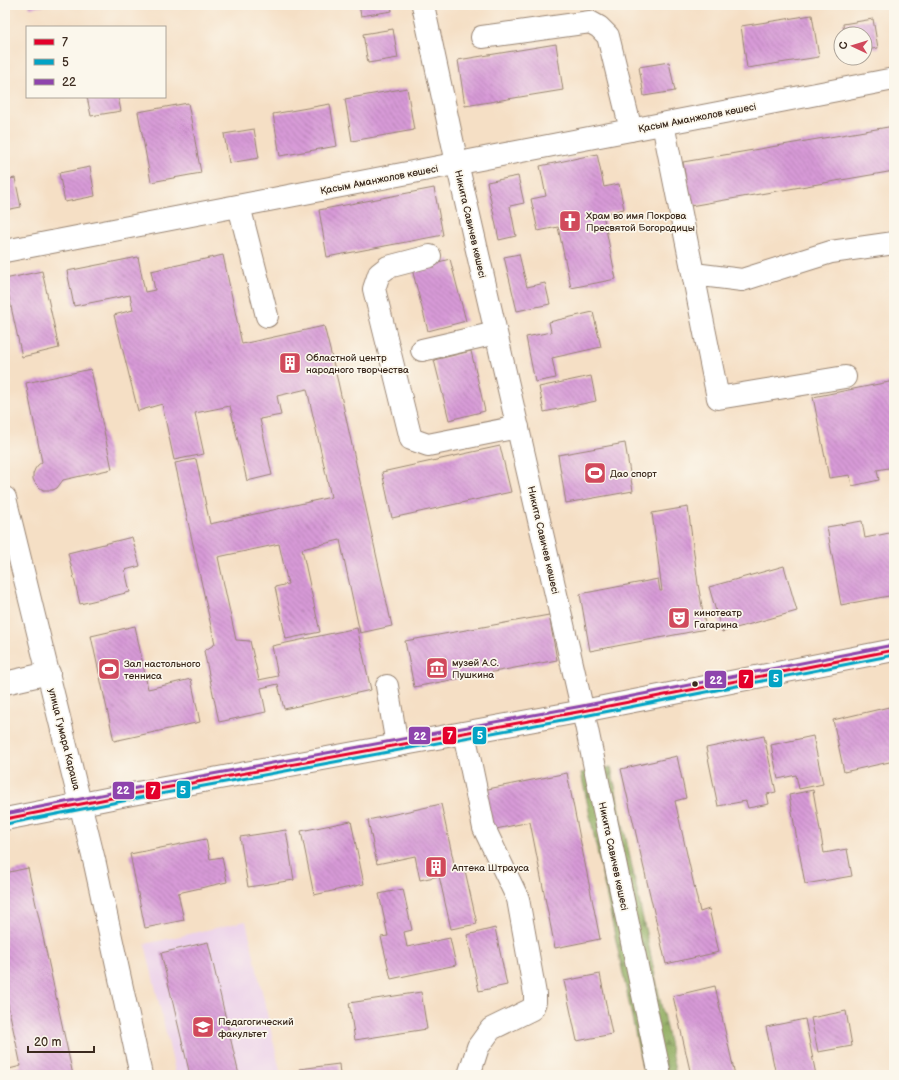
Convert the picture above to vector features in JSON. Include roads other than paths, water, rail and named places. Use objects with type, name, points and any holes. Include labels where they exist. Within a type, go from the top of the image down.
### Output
[{"type":"street","name":"Никита Савичев көшесі","points":[[423,5],[456,163],[584,718],[660,1075]]},
{"type":"street","points":[[482,37],[590,22],[599,27],[608,36],[631,130]]},
{"type":"street","name":"Қасым Аманжолов көшесі","points":[[5,251],[894,79]]},
{"type":"street","points":[[663,124],[718,398],[845,377]]},
{"type":"street","points":[[239,206],[267,316]]},
{"type":"street","points":[[694,274],[742,280],[831,252],[894,243]]},
{"type":"street","points":[[430,256],[388,267],[379,274],[374,289],[411,439],[428,445],[518,427]]},
{"type":"street","points":[[422,350],[496,333]]},
{"type":"street","name":"улица Гумара Караша","points":[[5,498],[80,804],[141,1075]]},
{"type":"street","points":[[5,819],[464,733],[584,718],[894,650]]},
{"type":"street","points":[[5,684],[48,673]]},
{"type":"street","points":[[387,686],[397,745]]},
{"type":"street","points":[[464,733],[484,828],[518,899],[535,994],[535,1002],[532,1009],[491,1029],[478,1046],[469,1075]]},
{"type":"place","name":"Храм во имя Покрова Пресвятой Богородицы","points":[[570,221]]},
{"type":"place","name":"Областной центр народного творчества","points":[[290,363]]},
{"type":"place","name":"Дао спорт","points":[[595,473]]},
{"type":"place","name":"кинотеатр Гагарина","points":[[679,618]]},
{"type":"place","name":"музей А.С. Пушкина","points":[[437,668]]},
{"type":"place","name":"Зал настольного тенниса","points":[[109,669]]},
{"type":"place","name":"Аптека Штрауса","points":[[436,867]]},
{"type":"place","name":"Педагогический факультет","points":[[203,1027]]}]
